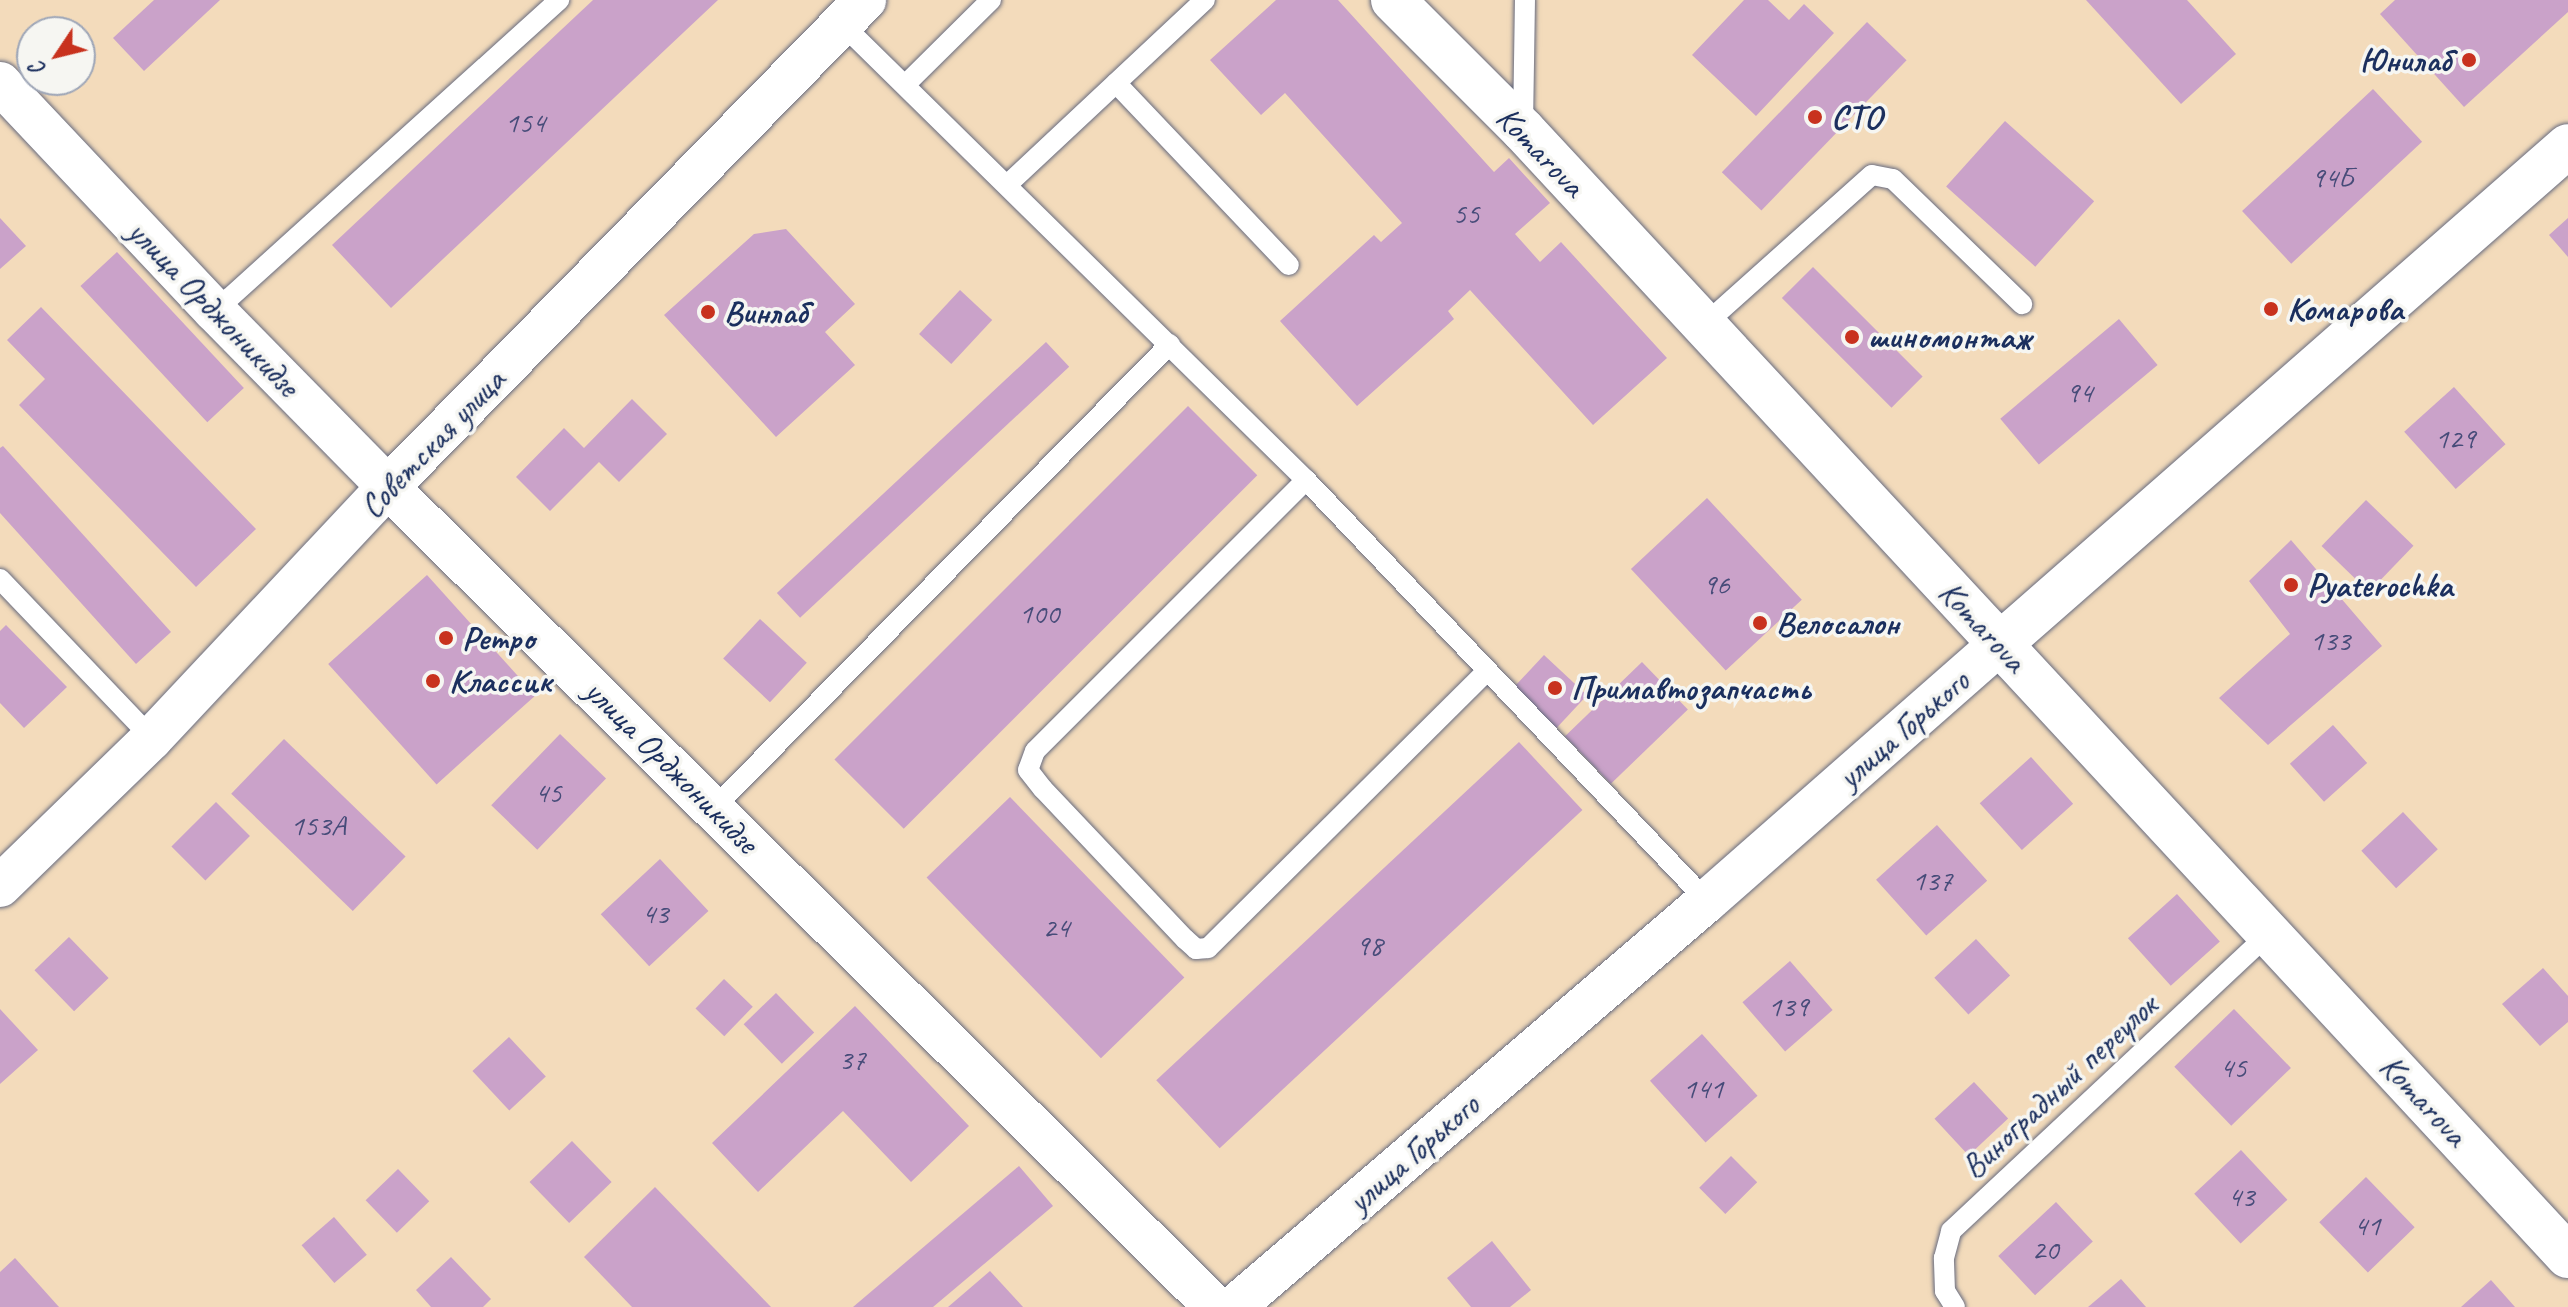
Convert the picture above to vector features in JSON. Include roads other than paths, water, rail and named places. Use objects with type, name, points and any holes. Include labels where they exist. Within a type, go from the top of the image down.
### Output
[{"type":"main road","name":"Komarova","points":[[1393,0],[1523,130],[2568,1256]]},
{"type":"main road","name":"улица Горького","points":[[2000,644],[2568,146]]},
{"type":"street","name":"Советская улица","points":[[0,886],[152,738],[388,487],[854,12]]},
{"type":"street","name":"улица Орджоникидзе","points":[[0,83],[215,311],[388,487],[715,807],[1215,1307]]},
{"type":"street","name":"улица Горького","points":[[1234,1307],[1707,901],[2000,644]]},
{"type":"lane","points":[[215,311],[559,0]]},
{"type":"lane","points":[[905,85],[991,0]]},
{"type":"lane","points":[[1007,185],[1205,0]]},
{"type":"lane","points":[[1523,130],[1525,0]]},
{"type":"lane","points":[[854,12],[905,85],[1306,480],[1485,673],[1707,901]]},
{"type":"lane","points":[[1116,83],[1289,265]]},
{"type":"lane","points":[[1704,325],[1872,175],[1893,179],[2022,304]]},
{"type":"lane","points":[[715,807],[1170,344]]},
{"type":"lane","points":[[1306,480],[1035,751],[1028,770],[1054,800],[1185,939],[1196,949],[1208,948],[1485,673]]},
{"type":"lane","points":[[0,579],[152,738]]},
{"type":"lane","name":"Виноградный переулок","points":[[1955,1307],[1945,1291],[1944,1258],[1951,1231],[2269,933]]},
{"type":"place","name":"Юнилаб","points":[[2469,60]]},
{"type":"place","name":"СТО","points":[[1815,117]]},
{"type":"place","name":"Комарова","points":[[2271,309]]},
{"type":"place","name":"Винлаб","points":[[708,312]]},
{"type":"place","name":"шиномонтаж","points":[[1852,337]]},
{"type":"place","name":"Pyaterochka","points":[[2291,585]]},
{"type":"place","name":"Велосалон","points":[[1760,623]]},
{"type":"place","name":"Ретро","points":[[446,638]]},
{"type":"place","name":"Классик","points":[[433,681]]},
{"type":"place","name":"Примавтозапчасть","points":[[1555,688]]}]
